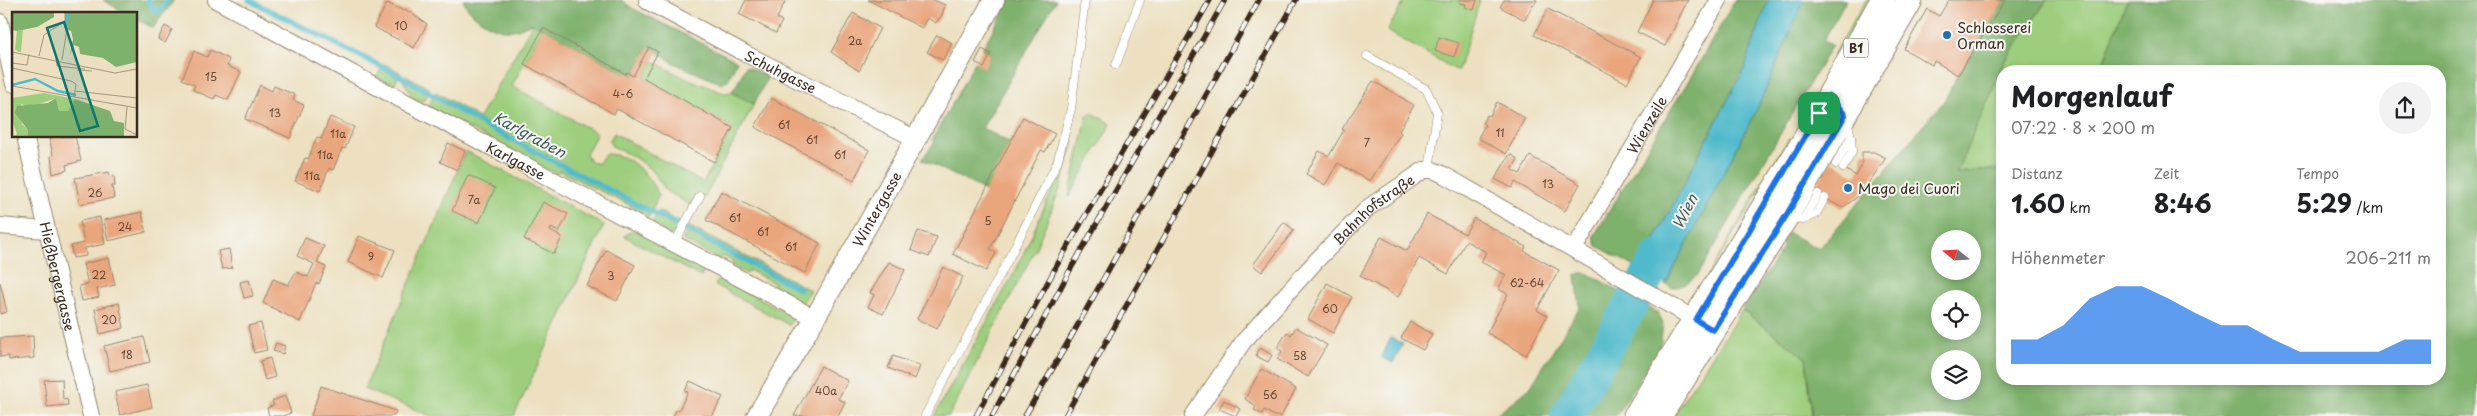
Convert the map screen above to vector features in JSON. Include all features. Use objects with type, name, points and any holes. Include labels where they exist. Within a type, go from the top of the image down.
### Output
[{"type":"main road","name":"B1","points":[[1840,112],[1883,0]]},
{"type":"main road","name":"B1","points":[[1636,416],[1705,325],[1780,214],[1840,112],[1910,0]]},
{"type":"main road","name":"B1","points":[[1659,416],[1705,325]]},
{"type":"street","name":"Karlgasse","points":[[216,0],[680,233],[816,318]]},
{"type":"street","name":"Wintergasse","points":[[757,416],[816,318],[994,0]]},
{"type":"street","name":"Wienzeile","points":[[1574,249],[1719,0]]},
{"type":"street","name":"Schuhgasse","points":[[647,1],[746,54],[916,139]]},
{"type":"street","points":[[0,22],[12,75]]},
{"type":"street","name":"Hießbergergasse","points":[[25,138],[91,416]]},
{"type":"street","name":"Bahnhofstraße","points":[[1193,416],[1244,342],[1316,261],[1369,207],[1424,170],[1444,175],[1705,325]]},
{"type":"street","points":[[0,226],[46,230]]},
{"type":"lane","points":[[925,416],[1057,163],[1071,109],[1085,0]]},
{"type":"lane","points":[[1116,65],[1140,0]]},
{"type":"lane","points":[[1367,56],[1426,89],[1437,112],[1429,170]]},
{"type":"lane","points":[[1839,166],[1840,112]]},
{"type":"lane","points":[[680,233],[700,196]]},
{"type":"lane","points":[[1780,214],[1821,196]]},
{"type":"green space","points":[[103,0],[174,0],[153,28],[138,20],[138,12],[124,12]]},
{"type":"green space","points":[[463,0],[621,0],[632,8],[737,61],[728,80],[722,84],[676,64],[649,47],[633,76],[627,72],[626,74],[533,23],[511,30],[504,30],[490,25],[476,17]]},
{"type":"green space","points":[[1010,0],[1056,0],[982,128],[1010,143],[986,191],[922,159],[935,142],[932,140],[975,62],[983,67],[991,54],[982,49]]},
{"type":"green space","points":[[1405,0],[1480,0],[1458,71],[1387,31]]},
{"type":"green space","points":[[1735,0],[1768,0],[1745,67],[1639,269],[1597,246],[1594,236],[1698,65]]},
{"type":"green space","points":[[1804,0],[1846,0],[1823,41],[1832,45],[1698,275],[1684,285],[1672,288],[1666,284],[1757,109]]},
{"type":"green space","points":[[1866,0],[1874,0],[1851,38],[1833,55]]},
{"type":"green space","points":[[2005,0],[2047,0],[2004,65],[1996,65],[1996,83],[1956,173],[1996,170],[1996,385],[2446,385],[2446,65],[2102,65],[2127,0],[2477,0],[2477,416],[1812,416],[1806,358],[1742,310],[1784,246],[1781,244],[1788,233],[1819,249],[1944,101]]},
{"type":"green space","points":[[2047,0],[2127,0],[2102,65],[2004,65]]},
{"type":"green space","points":[[533,23],[543,28],[512,86],[597,133],[586,154],[590,161],[598,164],[605,154],[615,155],[631,161],[644,173],[659,195],[646,222],[632,214],[635,208],[560,171],[556,174],[433,110],[429,105],[436,92],[479,118]]},
{"type":"green space","points":[[653,61],[681,76],[724,93],[731,92],[754,104],[704,199],[696,194],[690,205],[666,191],[653,171],[634,157],[612,146],[609,141],[614,133],[703,183],[733,128],[644,78]]},
{"type":"green space","points":[[384,64],[400,72],[393,88],[377,77]]},
{"type":"green space","points":[[746,66],[768,77],[754,104],[731,92]]},
{"type":"green space","points":[[406,75],[430,89],[424,101],[419,101],[412,97],[403,81]]},
{"type":"green space","points":[[1996,82],[1996,170],[1955,173]]},
{"type":"green space","points":[[1091,112],[1111,124],[1069,197],[1087,117]]},
{"type":"green space","points":[[1790,138],[1792,139],[1707,277],[1784,146]]},
{"type":"green space","points":[[1074,141],[1060,189],[1036,248],[949,416],[934,416],[1017,268]]},
{"type":"green space","points":[[466,151],[604,225],[514,416],[431,416],[364,389]]},
{"type":"green space","points":[[659,211],[681,223],[677,231],[670,235],[652,223]]},
{"type":"green space","points":[[688,226],[810,290],[802,304],[772,288],[774,283],[749,270],[747,274],[732,266],[734,262],[723,256],[720,260],[683,240]]},
{"type":"green space","points":[[631,231],[637,231],[706,268],[701,277],[624,236]]},
{"type":"green space","points":[[1585,272],[1658,313],[1663,324],[1660,348],[1616,416],[1495,416],[1530,388],[1580,307],[1576,275]]},
{"type":"green space","points":[[720,276],[794,317],[789,325],[715,285]]},
{"type":"green space","points":[[1742,310],[1806,358],[1812,416],[1673,416]]},
{"type":"water","points":[[1768,0],[1804,0],[1757,109],[1660,295],[1634,279],[1745,67]]},
{"type":"water","points":[[1391,338],[1403,344],[1393,363],[1381,357]]},
{"type":"pier","points":[[1637,268],[1668,286],[1662,296],[1631,279]]},
{"type":"building","points":[[746,0],[786,0],[777,18],[782,21],[776,33],[739,14]]},
{"type":"building","points":[[868,0],[934,0],[945,5],[942,15],[936,23],[927,18],[922,28]]},
{"type":"building","points":[[1460,0],[1477,0],[1474,10],[1465,7],[1466,4],[1459,3]]},
{"type":"building","points":[[1504,0],[1537,0],[1525,20],[1500,7]]},
{"type":"building","points":[[1653,0],[1688,0],[1665,46],[1637,32]]},
{"type":"building","name":"Schlosserei Orman","points":[[1949,0],[2005,0],[1958,75],[1934,61],[1932,65],[1904,49],[1927,9],[1939,16]]},
{"type":"building","points":[[387,3],[404,11],[405,9],[427,24],[414,48],[374,27]]},
{"type":"building","points":[[1548,9],[1641,57],[1627,83],[1534,35]]},
{"type":"building","points":[[853,13],[880,28],[859,71],[831,52]]},
{"type":"building","points":[[165,26],[172,30],[165,43],[158,39]]},
{"type":"building","points":[[543,28],[626,74],[627,72],[633,76],[649,47],[658,52],[644,78],[733,128],[714,162],[617,109],[614,114],[524,64]]},
{"type":"building","points":[[937,35],[952,43],[943,60],[927,52]]},
{"type":"building","points":[[1439,37],[1459,43],[1454,57],[1435,51]]},
{"type":"building","points":[[982,49],[991,54],[984,68],[975,62]]},
{"type":"building","points":[[210,50],[229,59],[227,66],[241,72],[228,100],[216,95],[214,99],[193,90],[195,85],[182,79],[194,51],[207,57]]},
{"type":"building","points":[[1373,81],[1414,105],[1399,131],[1401,133],[1370,181],[1338,163],[1325,185],[1306,174],[1319,151],[1329,156],[1344,130],[1342,129]]},
{"type":"building","points":[[260,85],[272,91],[274,86],[295,95],[293,100],[304,105],[290,138],[245,119]]},
{"type":"building","points":[[771,98],[869,150],[854,180],[755,127]]},
{"type":"building","points":[[1497,102],[1525,118],[1506,154],[1478,138],[1485,125],[1482,123],[1487,115],[1490,116]]},
{"type":"building","points":[[330,117],[354,127],[345,149],[342,148],[333,170],[329,168],[320,191],[295,181],[305,158],[308,159],[317,137],[321,139]]},
{"type":"building","points":[[1023,117],[1055,134],[1045,152],[1041,150],[990,249],[996,253],[986,271],[953,254]]},
{"type":"building","points":[[49,138],[75,138],[81,161],[66,165],[67,170],[53,174],[51,156],[53,155]]},
{"type":"building","points":[[448,143],[465,151],[457,170],[440,162]]},
{"type":"building","points":[[1862,152],[1874,152],[1886,158],[1860,195],[1842,208],[1813,191],[1831,161],[1856,176],[1862,165]]},
{"type":"building","points":[[1510,154],[1518,159],[1512,170],[1520,174],[1530,156],[1580,184],[1565,211],[1515,182],[1512,188],[1495,179]]},
{"type":"building","points":[[109,172],[110,176],[114,175],[115,186],[112,186],[114,198],[80,204],[75,178]]},
{"type":"building","points":[[468,175],[495,188],[479,223],[452,211]]},
{"type":"building","points":[[721,191],[820,243],[805,273],[706,220]]},
{"type":"building","points":[[543,202],[568,214],[559,232],[551,228],[550,231],[562,237],[554,254],[524,239]]},
{"type":"building","points":[[142,212],[146,232],[108,241],[104,220]]},
{"type":"building","points":[[1427,214],[1465,234],[1474,218],[1526,247],[1524,251],[1559,270],[1537,310],[1547,316],[1526,355],[1487,333],[1508,294],[1498,289],[1506,275],[1481,262],[1486,252],[1466,241],[1448,274],[1419,258],[1398,297],[1360,276],[1381,237],[1407,251]]},
{"type":"building","points":[[100,217],[105,244],[85,248],[86,256],[73,258],[71,246],[84,243],[80,221]]},
{"type":"building","points":[[1284,222],[1294,230],[1262,272],[1253,265]]},
{"type":"building","points":[[918,231],[937,237],[929,257],[911,250]]},
{"type":"building","points":[[359,236],[395,250],[383,278],[348,262]]},
{"type":"building","points":[[305,238],[324,246],[317,263],[326,267],[319,284],[316,283],[300,322],[263,303],[273,279],[288,285],[296,272],[308,277],[314,264],[297,256]]},
{"type":"building","points":[[229,249],[232,268],[222,269],[218,251]]},
{"type":"building","points":[[606,250],[635,265],[617,301],[587,286]]},
{"type":"building","points":[[109,258],[115,285],[97,289],[99,297],[82,301],[79,286],[88,284],[83,264]]},
{"type":"building","points":[[889,262],[905,270],[883,314],[868,307],[874,295],[870,293]]},
{"type":"building","points":[[943,267],[963,277],[937,329],[917,319]]},
{"type":"building","points":[[249,280],[253,296],[244,298],[240,282]]},
{"type":"building","points":[[0,282],[7,312],[0,314]]},
{"type":"building","points":[[1327,283],[1352,297],[1333,333],[1308,319]]},
{"type":"building","points":[[119,303],[124,328],[100,334],[95,309]]},
{"type":"building","points":[[1410,322],[1432,334],[1423,350],[1401,338]]},
{"type":"building","points":[[261,323],[267,350],[254,353],[248,326]]},
{"type":"building","points":[[1296,327],[1327,345],[1308,377],[1277,359],[1282,351],[1277,348],[1287,332],[1291,335]]},
{"type":"building","points":[[33,336],[34,358],[9,360],[9,356],[0,357],[0,338]]},
{"type":"building","points":[[144,337],[150,362],[110,371],[104,346]]},
{"type":"building","points":[[276,343],[285,346],[283,354],[273,351]]},
{"type":"building","points":[[1260,348],[1272,355],[1268,362],[1256,356]]},
{"type":"building","points":[[893,356],[920,366],[915,379],[888,368]]},
{"type":"building","points":[[270,358],[275,377],[265,380],[260,361]]},
{"type":"building","points":[[821,366],[848,381],[838,399],[845,402],[838,416],[794,416]]},
{"type":"building","points":[[1261,369],[1296,389],[1281,416],[1274,416],[1264,410],[1262,414],[1254,410],[1256,406],[1245,399]]},
{"type":"building","points":[[62,379],[63,400],[67,399],[68,405],[47,407],[44,380]]},
{"type":"building","points":[[690,381],[723,397],[712,416],[673,416],[677,409],[679,410],[688,392],[685,391]]},
{"type":"building","points":[[147,385],[152,407],[120,415],[115,392]]},
{"type":"building","points":[[321,386],[396,411],[394,416],[311,416]]},
{"type":"building","points":[[285,396],[291,413],[282,416],[269,416],[267,408],[274,405],[272,401]]},
{"type":"building","points":[[1224,400],[1240,409],[1236,416],[1219,409]]},
{"type":"waterway","name":"Karlgraben","points":[[148,0],[154,11],[160,10],[168,0]]},
{"type":"waterway","name":"Karlgraben","points":[[249,0],[406,79],[482,124],[800,289]]},
{"type":"waterway","name":"Wien","points":[[1567,416],[1659,256]]},
{"type":"railway","points":[[976,416],[1057,265],[1210,0]]},
{"type":"railway","points":[[992,416],[1069,272],[1225,0]]},
{"type":"railway","points":[[1025,416],[1259,0]]},
{"type":"railway","points":[[1065,416],[1296,0]]},
{"type":"place","name":"Schlosserei Orman","points":[[1947,35]]},
{"type":"place","name":"Mago dei Cuori","points":[[1848,188]]},
{"type":"route","points":[[1829,96],[1845,115],[1786,216],[1713,330],[1696,320],[1804,142],[1819,113],[1829,96]]}]
